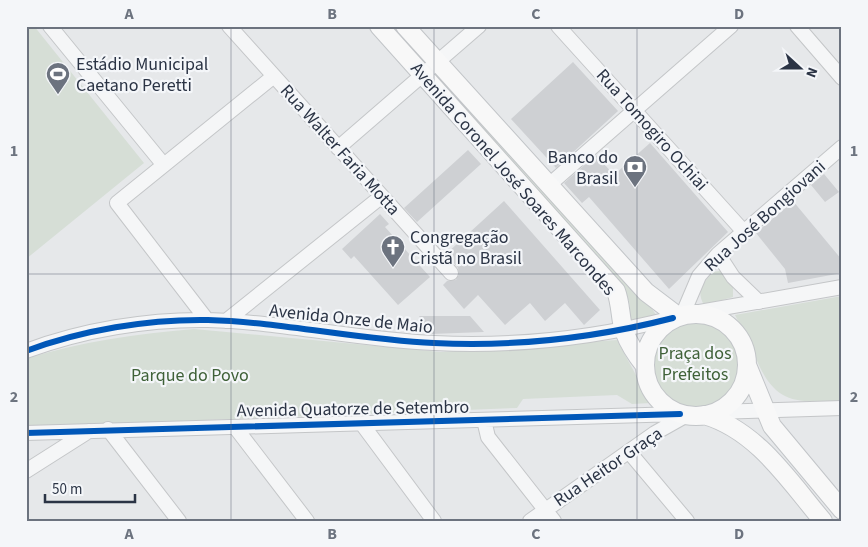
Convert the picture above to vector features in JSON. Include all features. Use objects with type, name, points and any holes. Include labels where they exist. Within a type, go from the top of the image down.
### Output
[{"type":"main road","name":"Avenida Coronel José Soares Marcondes","points":[[379,26],[616,291],[621,305],[624,330],[634,352],[645,366]]},
{"type":"main road","name":"Avenida Coronel José Soares Marcondes","points":[[405,26],[646,292],[680,316]]},
{"type":"main road","points":[[823,521],[751,439],[722,420],[697,414],[658,399],[645,376],[645,366],[649,344],[659,329],[680,316],[705,314],[722,320],[736,332],[744,347],[747,365],[772,426],[841,506]]},
{"type":"main road","points":[[697,414],[735,398],[744,383],[747,365]]},
{"type":"street","points":[[50,26],[163,164]]},
{"type":"street","name":"Rua Walter Faria Motta","points":[[229,26],[451,274]]},
{"type":"street","points":[[338,148],[479,26]]},
{"type":"street","name":"Rua Tomogiro Ochiai","points":[[558,26],[745,232]]},
{"type":"street","points":[[549,185],[731,26]]},
{"type":"street","points":[[797,26],[842,78]]},
{"type":"street","points":[[207,320],[117,202],[274,76]]},
{"type":"street","name":"Rua José Bongiovani","points":[[680,316],[699,276],[718,254],[842,147]]},
{"type":"street","points":[[226,321],[382,196]]},
{"type":"street","points":[[718,254],[733,277],[759,302]]},
{"type":"street","name":"Avenida Onze de Maio","points":[[26,351],[54,341],[147,323],[207,320],[432,343],[518,342],[624,330],[680,316],[842,287]]},
{"type":"street","name":"Avenida Quatorze de Setembro","points":[[26,433],[108,429],[697,414],[842,408]]},
{"type":"street","name":"Rua Heitor Graça","points":[[530,521],[630,453],[655,433],[697,414]]},
{"type":"street","points":[[484,420],[488,437],[554,521]]},
{"type":"street","points":[[362,424],[434,521]]},
{"type":"street","points":[[235,427],[307,521]]},
{"type":"street","points":[[108,429],[179,521]]},
{"type":"street","points":[[26,471],[90,430]]},
{"type":"street","points":[[630,453],[687,521]]},
{"type":"green space","name":"Estádio Municipal Caetano Peretti","points":[[26,26],[34,26],[144,163],[26,259]]},
{"type":"green space","points":[[437,71],[651,307],[656,315],[631,320],[629,301],[621,288],[431,75]]},
{"type":"green space","points":[[720,271],[733,286],[733,297],[704,305],[700,295],[701,288],[713,272]]},
{"type":"green space","points":[[842,296],[842,401],[812,401],[789,398],[771,384],[763,372],[748,335],[735,315]]},
{"type":"green space","name":"Praça dos Prefeitos","points":[[695,320],[712,323],[726,333],[736,347],[739,364],[736,381],[726,395],[712,405],[695,408],[678,405],[664,395],[654,381],[651,364],[654,347],[664,333],[678,323]]},
{"type":"green space","name":"Parque do Povo","points":[[194,329],[441,352],[617,340],[651,403],[632,404],[617,395],[523,399],[517,408],[26,427],[26,359],[67,347],[109,339]]},
{"type":"building","points":[[573,62],[618,111],[556,168],[511,119]]},
{"type":"building","points":[[650,143],[728,232],[669,289],[589,197],[582,203],[564,183],[596,155],[614,175]]},
{"type":"building","points":[[468,150],[481,164],[417,222],[404,208]]},
{"type":"building","points":[[824,174],[839,192],[825,202],[811,185]]},
{"type":"building","points":[[504,201],[600,310],[584,325],[565,303],[545,321],[530,303],[505,325],[478,295],[464,309],[443,285],[447,281],[456,280],[459,275],[458,268],[446,254]]},
{"type":"building","points":[[793,201],[842,260],[842,273],[788,283],[785,269],[756,233]]},
{"type":"building","name":"Congregação Cristã no Brasil","points":[[380,214],[389,224],[385,227],[430,277],[398,305],[354,256],[351,259],[342,249]]},
{"type":"building","points":[[419,316],[470,316],[484,332],[431,334]]},
{"type":"cycle path","points":[[26,351],[92,332],[162,321],[236,321],[406,341],[494,344],[584,336],[673,318]]},
{"type":"cycle path","points":[[26,433],[680,414]]},
{"type":"place","name":"Estádio Municipal Caetano Peretti","points":[[58,95]]},
{"type":"place","name":"Banco do Brasil","points":[[635,188]]},
{"type":"place","name":"Congregação Cristã no Brasil","points":[[393,268]]}]
